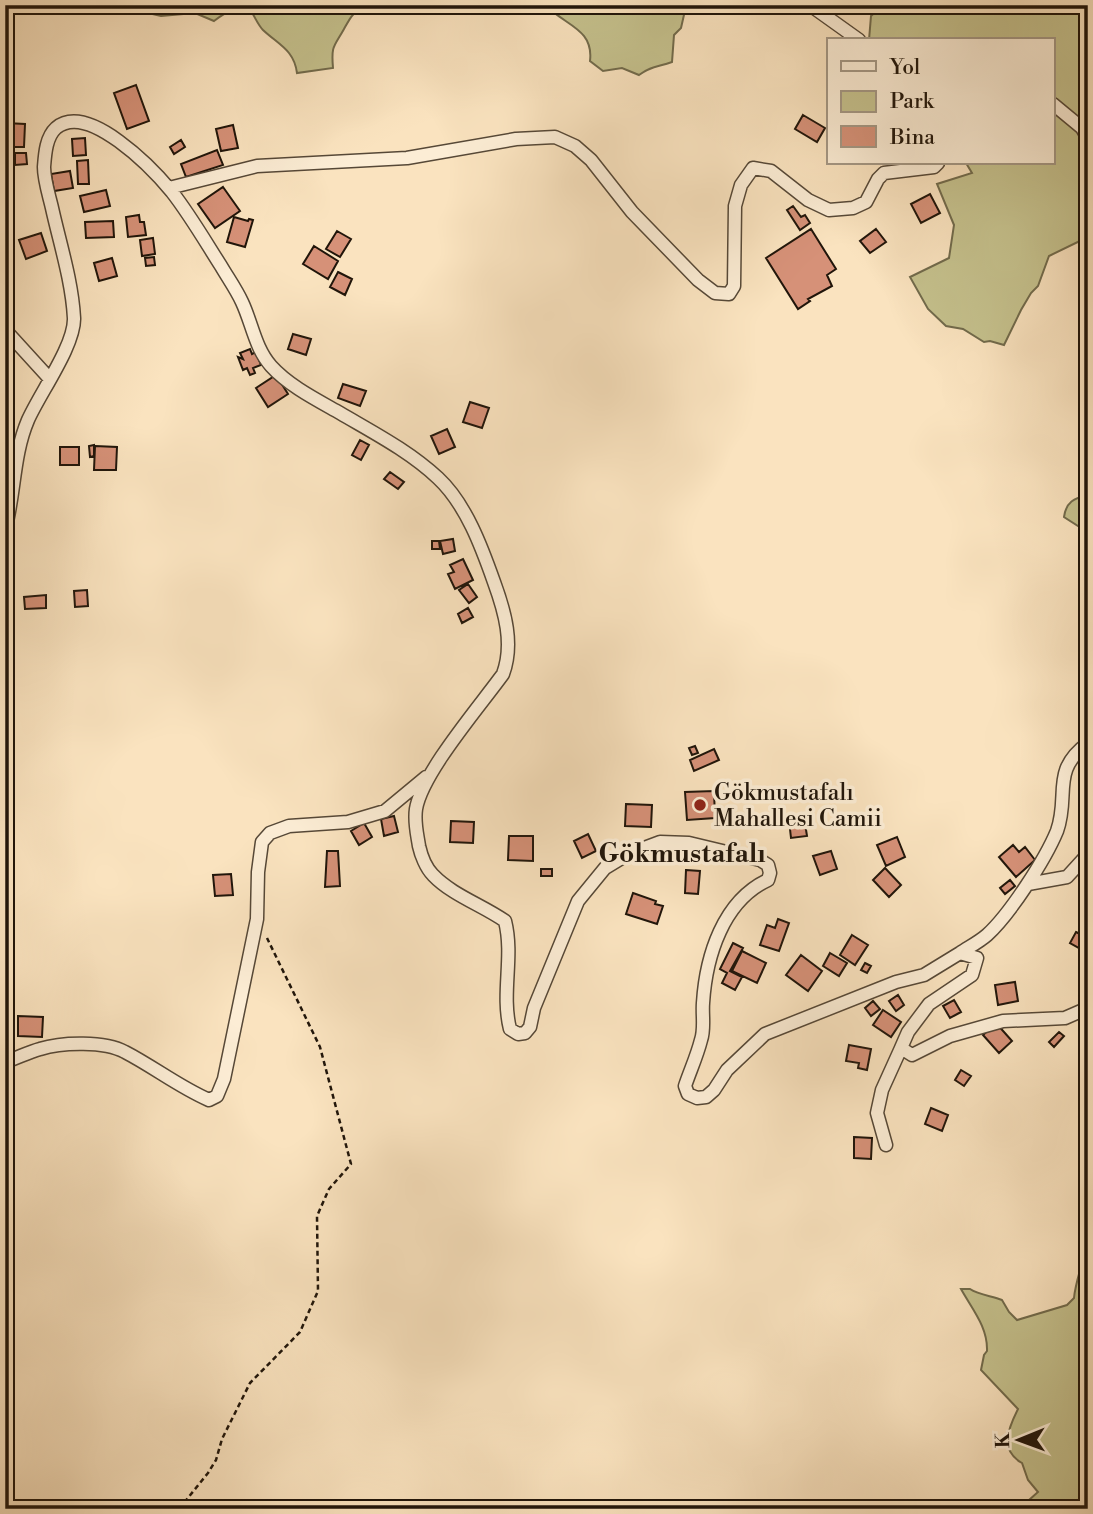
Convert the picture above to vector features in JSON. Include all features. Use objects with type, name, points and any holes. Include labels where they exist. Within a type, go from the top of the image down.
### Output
[{"type":"street","points":[[810,5],[857,38]]},
{"type":"street","points":[[1054,105],[1082,128],[1088,139]]},
{"type":"street","points":[[5,530],[10,513],[16,461],[27,422],[69,344],[75,322],[44,170],[47,144],[56,128],[72,121],[92,124],[111,135],[169,188],[192,219],[242,302],[255,340],[271,366],[322,403],[400,448],[440,480],[465,514],[481,546],[506,617],[508,661],[503,674],[431,772],[416,806],[415,824],[421,852],[430,873],[447,887],[484,906],[505,921],[509,940],[506,1013],[510,1029],[518,1034],[525,1033],[530,1027],[534,1008],[578,901],[605,868],[628,854],[660,842],[689,843],[760,860],[768,865],[768,880],[754,887],[728,914],[714,943],[703,1000],[702,1038],[685,1086],[688,1094],[697,1098],[706,1097],[714,1090],[727,1070],[765,1034],[896,982],[924,975],[988,934],[1028,884],[1057,830],[1067,764],[1074,753],[1088,743]]},
{"type":"street","points":[[169,188],[257,166],[407,158],[516,139],[555,137],[575,146],[591,160],[632,212],[698,280],[722,295],[729,294],[734,286],[736,206],[741,185],[753,168],[771,171],[808,200],[829,210],[853,208],[866,202],[884,173],[934,167],[937,164]]},
{"type":"street","points":[[5,333],[8,333],[49,378]]},
{"type":"street","points":[[5,1062],[42,1048],[109,1045],[125,1051],[186,1090],[209,1100],[217,1097],[224,1079],[257,919],[262,842],[270,833],[289,826],[348,822],[386,811],[431,772]]},
{"type":"street","points":[[1028,884],[1067,877],[1088,855]]},
{"type":"street","points":[[886,1145],[877,1112],[882,1090],[908,1032],[929,1004],[972,975],[977,958],[960,953]]},
{"type":"street","points":[[901,1048],[912,1055],[950,1037],[1003,1021],[1065,1018],[1088,1008]]},
{"type":"path","points":[[1082,5],[1088,32]]},
{"type":"path","points":[[179,1509],[216,1460],[222,1439],[250,1383],[300,1332],[318,1291],[317,1216],[329,1189],[351,1164],[320,1047],[257,919]]},
{"type":"green space","points":[[113,5],[368,5],[351,17],[336,43],[332,55],[333,68],[297,73],[289,53],[263,30],[251,11],[231,11],[214,21],[195,13],[161,16]]},
{"type":"green space","points":[[546,5],[686,6],[681,28],[674,35],[672,62],[651,68],[639,75],[622,68],[603,71],[590,61],[590,50],[582,34]]},
{"type":"green space","points":[[883,5],[1088,5],[1088,237],[1049,256],[1038,286],[1021,310],[1004,345],[984,342],[963,329],[946,326],[928,309],[910,277],[949,258],[954,225],[937,184],[972,173],[967,164],[1054,164],[1054,38],[869,38],[871,16]]},
{"type":"green space","points":[[1088,495],[1088,526],[1078,526],[1064,517],[1065,512],[1072,502]]},
{"type":"green space","points":[[1088,1217],[1088,1509],[1015,1509],[1015,1504],[1029,1500],[1038,1492],[1028,1480],[1022,1463],[1010,1452],[1008,1445],[1009,1431],[1018,1409],[981,1370],[987,1342],[978,1318],[961,1289],[970,1289],[1002,1300],[1017,1320],[1067,1305],[1074,1298],[1085,1250]]},
{"type":"building","points":[[136,85],[149,121],[127,129],[114,93]]},
{"type":"building","points":[[803,115],[825,128],[817,142],[795,129]]},
{"type":"building","points":[[5,123],[25,124],[24,147],[5,147]]},
{"type":"building","points":[[233,125],[238,148],[221,151],[216,129]]},
{"type":"building","points":[[85,138],[86,155],[73,156],[72,139]]},
{"type":"building","points":[[181,140],[185,147],[174,154],[170,147]]},
{"type":"building","points":[[217,150],[223,165],[186,177],[181,164]]},
{"type":"building","points":[[15,153],[26,153],[27,164],[15,165]]},
{"type":"building","points":[[88,160],[89,184],[78,184],[77,161]]},
{"type":"building","points":[[70,171],[73,188],[54,191],[51,174]]},
{"type":"building","points":[[223,187],[240,211],[215,228],[198,204]]},
{"type":"building","points":[[106,190],[110,206],[84,212],[80,196]]},
{"type":"building","points":[[930,194],[940,213],[921,223],[911,204]]},
{"type":"building","points":[[793,206],[801,217],[805,215],[810,223],[800,230],[787,210]]},
{"type":"building","points":[[139,215],[140,222],[144,222],[146,235],[128,237],[126,217]]},
{"type":"building","points":[[234,217],[253,220],[245,247],[227,242]]},
{"type":"building","points":[[113,221],[114,237],[86,238],[85,222]]},
{"type":"building","points":[[811,229],[836,269],[827,275],[832,286],[808,299],[810,301],[798,309],[766,258]]},
{"type":"building","points":[[876,229],[886,242],[870,253],[860,241]]},
{"type":"building","points":[[337,231],[351,239],[340,257],[326,249]]},
{"type":"building","points":[[41,233],[47,251],[26,259],[19,240]]},
{"type":"building","points":[[153,238],[155,254],[142,256],[140,240]]},
{"type":"building","points":[[314,246],[338,261],[328,279],[303,264]]},
{"type":"building","points":[[154,257],[155,265],[146,266],[145,258]]},
{"type":"building","points":[[112,258],[117,276],[99,281],[94,263]]},
{"type":"building","points":[[338,272],[352,279],[345,295],[330,287]]},
{"type":"building","points":[[1088,272],[1088,283],[1085,285],[1080,276]]},
{"type":"building","points":[[293,334],[311,339],[306,355],[288,349]]},
{"type":"building","points":[[250,349],[252,354],[256,352],[261,365],[253,368],[255,373],[250,375],[247,368],[243,370],[238,357],[243,359],[240,353]]},
{"type":"building","points":[[276,375],[288,394],[268,407],[256,388]]},
{"type":"building","points":[[343,384],[366,391],[360,406],[338,398]]},
{"type":"building","points":[[470,402],[489,408],[482,428],[463,422]]},
{"type":"building","points":[[447,429],[455,447],[439,454],[431,436]]},
{"type":"building","points":[[360,440],[369,445],[361,460],[352,455]]},
{"type":"building","points":[[94,445],[94,456],[90,457],[89,446]]},
{"type":"building","points":[[95,446],[117,447],[116,470],[94,470]]},
{"type":"building","points":[[60,447],[79,447],[79,465],[60,465]]},
{"type":"building","points":[[390,472],[404,482],[398,489],[384,479]]},
{"type":"building","points":[[453,539],[455,551],[443,554],[440,541]]},
{"type":"building","points":[[432,541],[439,541],[440,549],[432,549]]},
{"type":"building","points":[[463,559],[473,580],[455,589],[448,574],[454,572],[450,565]]},
{"type":"building","points":[[468,584],[477,597],[469,603],[459,590]]},
{"type":"building","points":[[87,590],[88,606],[75,607],[74,591]]},
{"type":"building","points":[[46,595],[46,608],[25,609],[24,597]]},
{"type":"building","points":[[468,608],[473,617],[462,623],[458,614]]},
{"type":"building","points":[[695,746],[698,753],[692,755],[689,748]]},
{"type":"building","points":[[714,749],[719,760],[694,771],[690,760]]},
{"type":"building","name":"Gökmustafalı Mahallesi Camii","points":[[714,791],[715,818],[687,820],[685,792]]},
{"type":"building","points":[[626,804],[652,805],[651,827],[625,826]]},
{"type":"building","points":[[785,814],[788,823],[778,826],[776,817]]},
{"type":"building","points":[[394,816],[398,832],[384,836],[381,819]]},
{"type":"building","points":[[804,817],[807,836],[791,838],[789,820]]},
{"type":"building","points":[[451,821],[474,822],[473,843],[450,842]]},
{"type":"building","points":[[364,823],[372,837],[359,845],[351,831]]},
{"type":"building","points":[[588,834],[596,851],[582,858],[574,841]]},
{"type":"building","points":[[509,836],[533,836],[533,861],[508,860]]},
{"type":"building","points":[[897,837],[905,857],[886,866],[877,845]]},
{"type":"building","points":[[1013,845],[1019,852],[1025,847],[1035,860],[1016,877],[999,857]]},
{"type":"building","points":[[327,851],[338,851],[340,886],[325,887]]},
{"type":"building","points":[[831,851],[837,869],[820,875],[813,856]]},
{"type":"building","points":[[885,868],[901,885],[889,897],[873,880]]},
{"type":"building","points":[[541,869],[552,869],[552,876],[541,876]]},
{"type":"building","points":[[686,870],[700,871],[698,894],[685,893]]},
{"type":"building","points":[[231,874],[233,895],[215,896],[213,875]]},
{"type":"building","points":[[1010,880],[1015,886],[1005,894],[1000,888]]},
{"type":"building","points":[[633,893],[663,906],[657,924],[626,914]]},
{"type":"building","points":[[778,919],[789,923],[779,951],[760,945],[767,925],[775,928]]},
{"type":"building","points":[[1076,932],[1088,938],[1088,953],[1070,943]]},
{"type":"building","points":[[852,935],[868,945],[855,965],[840,955]]},
{"type":"building","points":[[733,943],[743,948],[730,971],[742,977],[735,990],[722,983],[727,973],[720,969]]},
{"type":"building","points":[[742,951],[766,963],[757,983],[732,971]]},
{"type":"building","points":[[830,953],[847,963],[839,976],[823,966]]},
{"type":"building","points":[[801,955],[822,971],[808,991],[786,975]]},
{"type":"building","points":[[865,963],[871,966],[867,973],[861,970]]},
{"type":"building","points":[[1015,982],[1018,1001],[998,1005],[995,985]]},
{"type":"building","points":[[898,995],[904,1005],[896,1011],[889,1001]]},
{"type":"building","points":[[954,1000],[961,1012],[950,1018],[943,1006]]},
{"type":"building","points":[[873,1001],[880,1009],[871,1016],[865,1008]]},
{"type":"building","points":[[883,1010],[901,1022],[891,1037],[873,1025]]},
{"type":"building","points":[[18,1016],[43,1017],[42,1037],[18,1036]]},
{"type":"building","points":[[996,1023],[1012,1041],[999,1053],[983,1035]]},
{"type":"building","points":[[1059,1032],[1064,1036],[1054,1047],[1049,1042]]},
{"type":"building","points":[[849,1045],[871,1049],[867,1070],[858,1068],[859,1063],[846,1061]]},
{"type":"building","points":[[961,1070],[971,1076],[964,1086],[955,1080]]},
{"type":"building","points":[[931,1108],[948,1115],[942,1131],[925,1124]]},
{"type":"building","points":[[854,1137],[872,1138],[871,1159],[854,1158]]},
{"type":"place","name":"Gökmustafalı Mahallesi Camii","points":[[700,805]]},
{"type":"district","name":"Gökmustafalı","points":[[682,853]]}]
